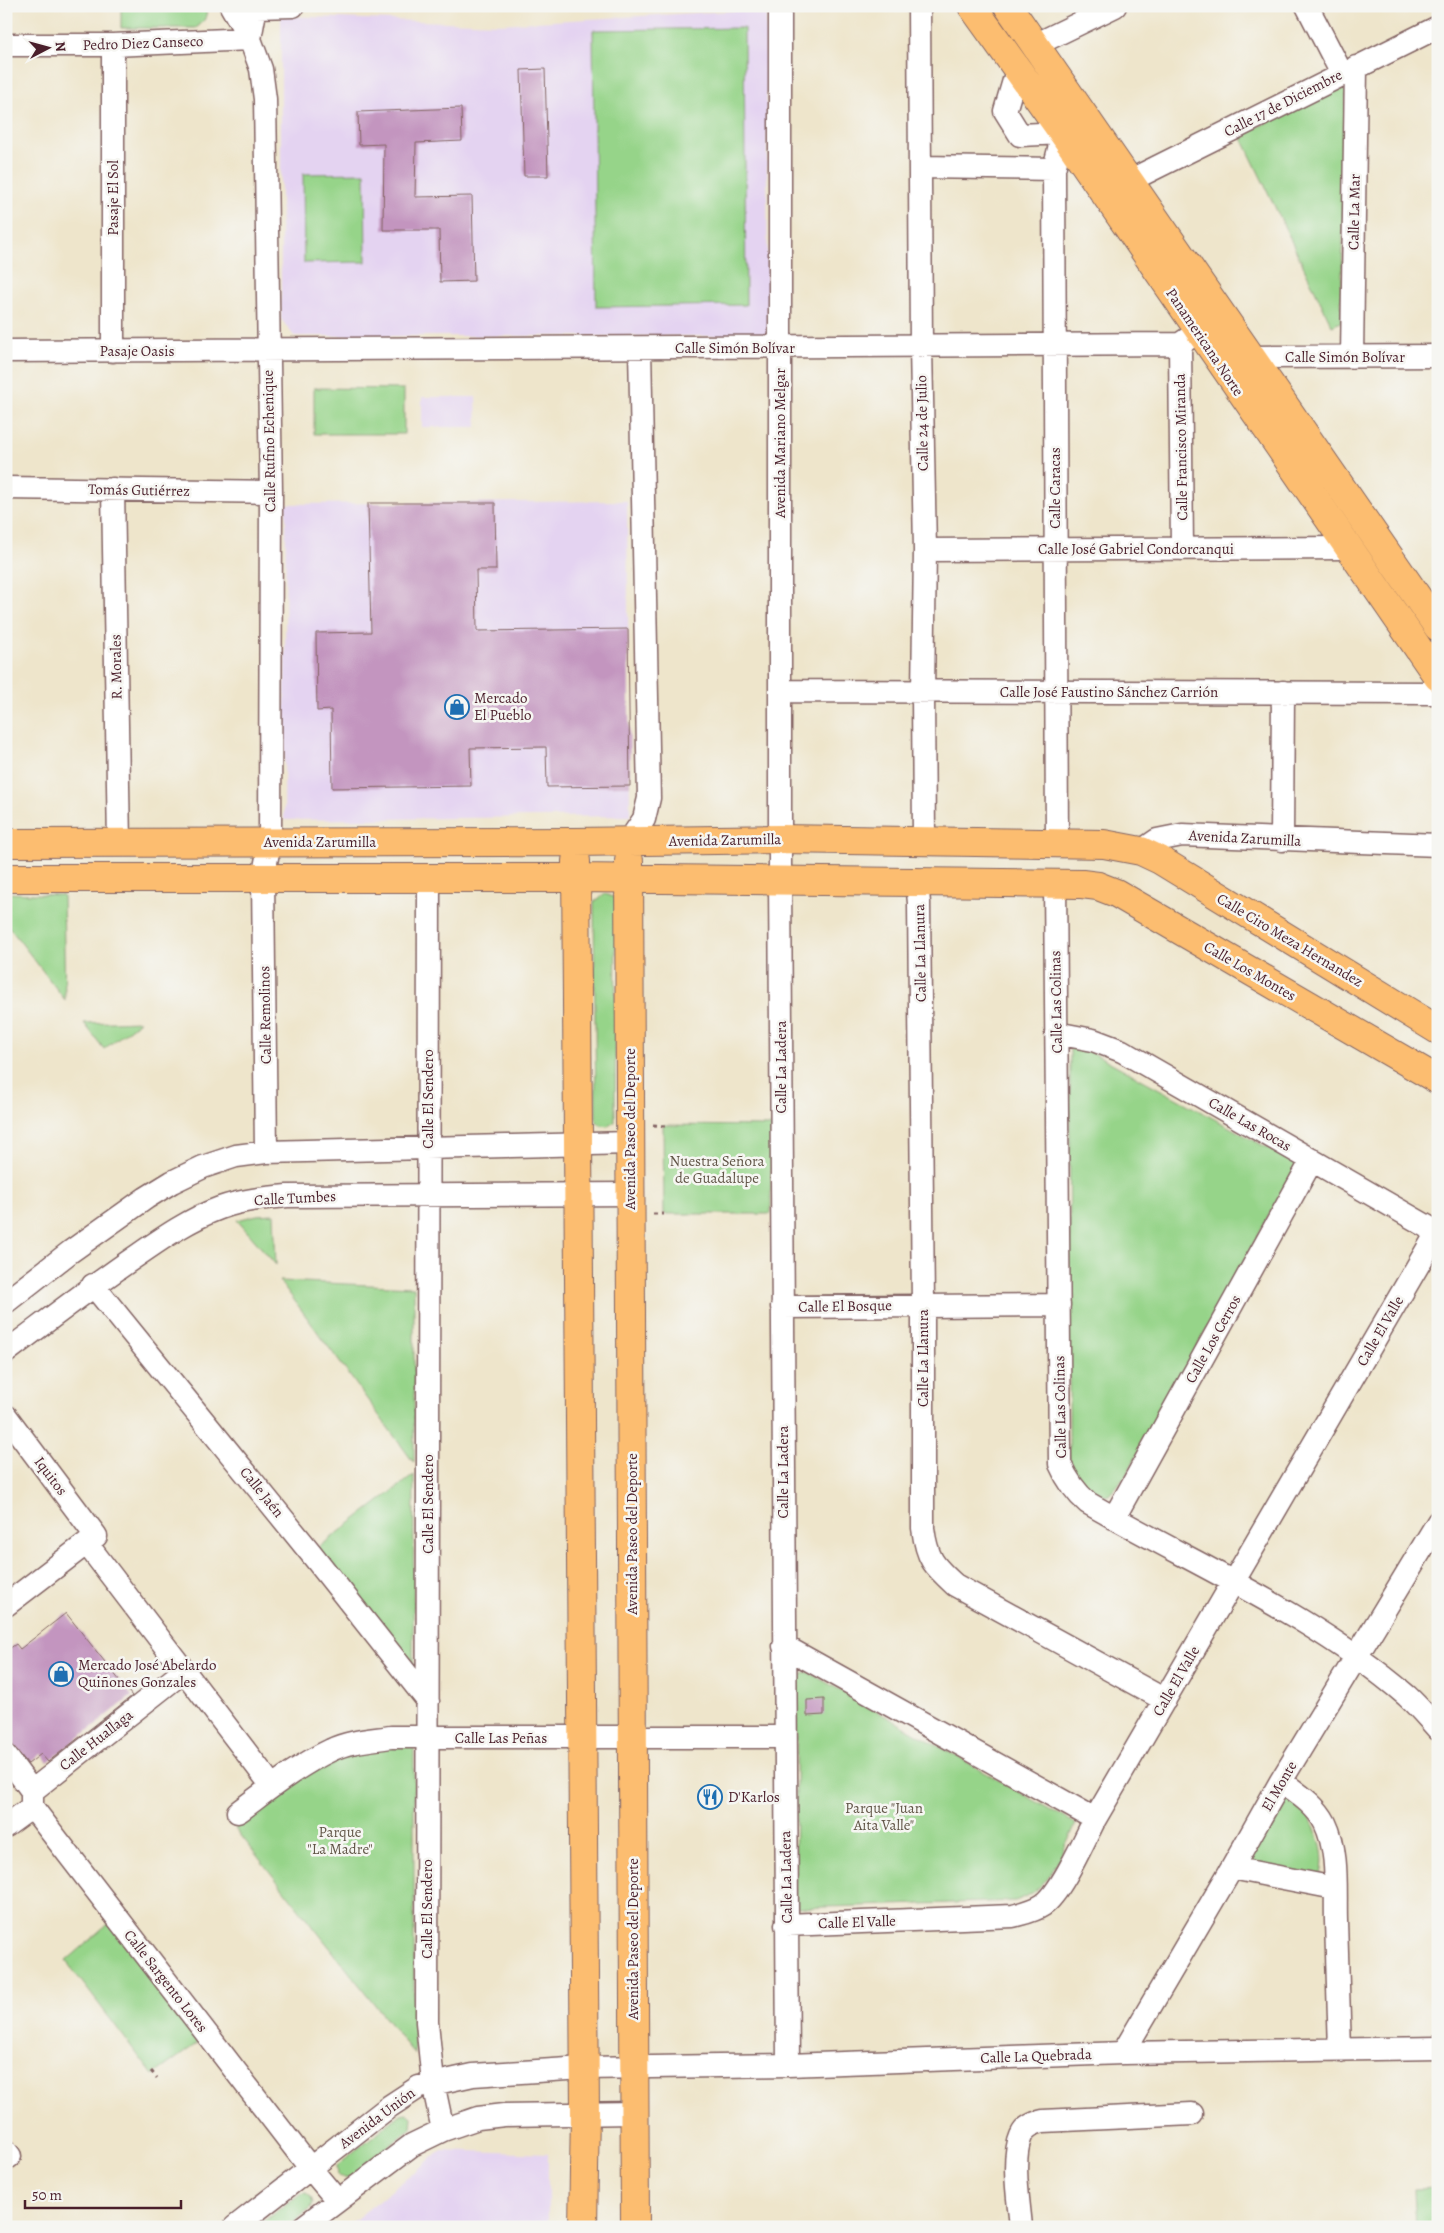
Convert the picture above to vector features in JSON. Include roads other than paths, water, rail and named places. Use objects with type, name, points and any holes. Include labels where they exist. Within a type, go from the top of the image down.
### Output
[{"type":"main road","name":"Panamericana Norte","points":[[972,6],[1063,133],[1189,338],[1346,548],[1438,678]]},
{"type":"main road","name":"Panamericana Norte","points":[[1013,10],[1035,45],[1438,627]]},
{"type":"main road","name":"Avenida Zarumilla","points":[[6,843],[924,840],[1104,844],[1141,851]]},
{"type":"main road","name":"Avenida Paseo del Deporte","points":[[629,841],[635,2227]]},
{"type":"main road","points":[[575,842],[580,1194],[585,2113],[583,2227]]},
{"type":"main road","name":"Calle Ciro Meza Hernandez","points":[[1141,851],[1168,865],[1438,1030]]},
{"type":"main road","points":[[6,878],[630,878],[1055,882]]},
{"type":"main road","name":"Calle Los Montes","points":[[1055,882],[1098,886],[1116,893],[1438,1080]]},
{"type":"street","name":"Calle Rufino Echenique","points":[[231,6],[250,39],[261,69],[265,99],[271,492],[270,842],[263,878]]},
{"type":"street","points":[[250,39],[256,6],[293,6]]},
{"type":"street","name":"Avenida Mariano Melgar","points":[[780,6],[780,879]]},
{"type":"street","name":"Calle 24 de Julio","points":[[919,6],[921,346],[925,550],[923,692],[924,840]]},
{"type":"street","points":[[1035,45],[1114,6]]},
{"type":"street","name":"Calle La Mar","points":[[1307,6],[1349,70],[1352,357]]},
{"type":"street","name":"Calle 17 de Diciembre","points":[[1129,181],[1438,27]]},
{"type":"street","name":"Pedro Diez Canseco","points":[[6,46],[113,45],[250,39]]},
{"type":"street","name":"Pasaje El Sol","points":[[113,45],[113,351]]},
{"type":"street","name":"Calle Caracas","points":[[1057,843],[1054,169],[1063,133]]},
{"type":"street","points":[[920,167],[1054,169]]},
{"type":"street","name":"Calle Simón Bolívar","points":[[268,351],[1054,346],[1189,338]]},
{"type":"street","name":"Calle Francisco Miranda","points":[[1182,549],[1189,338]]},
{"type":"street","points":[[629,841],[644,819],[649,798],[640,348]]},
{"type":"street","name":"Pasaje Oasis","points":[[6,351],[268,351]]},
{"type":"street","name":"Calle Simón Bolívar","points":[[1252,357],[1438,356]]},
{"type":"street","name":"Tomás Gutiérrez","points":[[6,488],[271,492]]},
{"type":"street","name":"R. Morales","points":[[113,489],[119,844]]},
{"type":"street","name":"Calle José Gabriel Condorcanqui","points":[[925,550],[1346,548]]},
{"type":"street","name":"Calle José Faustino Sánchez Carrión","points":[[780,691],[1438,693]]},
{"type":"street","points":[[1282,840],[1283,692]]},
{"type":"street","name":"Avenida Zarumilla","points":[[1141,851],[1157,840],[1182,835],[1438,845]]},
{"type":"street","points":[[1405,844],[1438,862]]},
{"type":"street","name":"Calle Remolinos","points":[[263,878],[266,1152]]},
{"type":"street","name":"Calle El Sendero","points":[[428,878],[427,2022],[433,2083],[443,2130]]},
{"type":"street","name":"Calle La Ladera","points":[[780,879],[788,2065]]},
{"type":"street","name":"Calle La Llanura","points":[[918,881],[923,1305],[923,1528],[926,1548],[935,1567],[956,1585],[1165,1700]]},
{"type":"street","name":"Calle Las Colinas","points":[[1055,882],[1060,1464],[1075,1492],[1088,1503],[1234,1582],[1358,1657],[1408,1697],[1438,1729]]},
{"type":"street","name":"Calle Las Rocas","points":[[1056,1032],[1093,1040],[1122,1051],[1438,1232]]},
{"type":"street","points":[[6,1302],[70,1252],[146,1198],[203,1166],[236,1156],[266,1152],[630,1143]]},
{"type":"street","name":"Calle Los Cerros","points":[[1114,1518],[1312,1160]]},
{"type":"street","name":"Calle Tumbes","points":[[6,1352],[93,1286],[195,1218],[237,1203],[253,1199],[287,1196],[630,1194]]},
{"type":"street","name":"Calle El Valle","points":[[786,1925],[1014,1916],[1031,1912],[1045,1904],[1058,1888],[1095,1819],[1438,1232]]},
{"type":"street","name":"Calle Jaén","points":[[93,1286],[310,1552],[428,1701]]},
{"type":"street","name":"Calle El Bosque","points":[[782,1307],[1059,1305]]},
{"type":"street","name":"Iquitos","points":[[6,1416],[184,1671],[272,1786]]},
{"type":"street","name":"El Monte","points":[[1124,2053],[1281,1781],[1358,1657],[1438,1522]]},
{"type":"street","points":[[6,1605],[91,1540]]},
{"type":"street","points":[[784,1646],[1095,1819]]},
{"type":"street","name":"Calle Huallaga","points":[[6,1826],[32,1799],[184,1671]]},
{"type":"street","name":"Calle Las Peñas","points":[[238,1812],[287,1775],[332,1749],[391,1737],[785,1737]]},
{"type":"street","name":"Calle Sargento Lores","points":[[6,1756],[32,1799],[311,2169],[337,2200]]},
{"type":"street","points":[[1281,1781],[1314,1807],[1325,1824],[1333,1851],[1340,2050]]},
{"type":"street","points":[[1232,1868],[1335,1888]]},
{"type":"street","name":"Calle La Quebrada","points":[[634,2069],[1124,2053],[1438,2048]]},
{"type":"street","name":"Avenida Unión","points":[[235,2227],[390,2106],[419,2087],[499,2072],[584,2068],[634,2069]]},
{"type":"street","points":[[303,2227],[412,2145],[443,2130],[478,2118],[585,2113],[634,2113]]},
{"type":"street","points":[[1021,2227],[1016,2158],[1021,2135],[1030,2124],[1043,2121],[1192,2114]]},
{"type":"place","name":"Mercado El Pueblo","points":[[457,707]]},
{"type":"place","name":"Mercado José Abelardo Quiñones Gonzales","points":[[61,1674]]},
{"type":"place","name":"D'Karlos","points":[[710,1797]]},
{"type":"park label","name":"Nuestra Señora de Guadalupe","points":[[717,1170]]},
{"type":"park label","name":"Parque \"Juan Aita Valle\"","points":[[884,1816]]},
{"type":"park label","name":"Parque \"La Madre\"","points":[[340,1840]]}]
